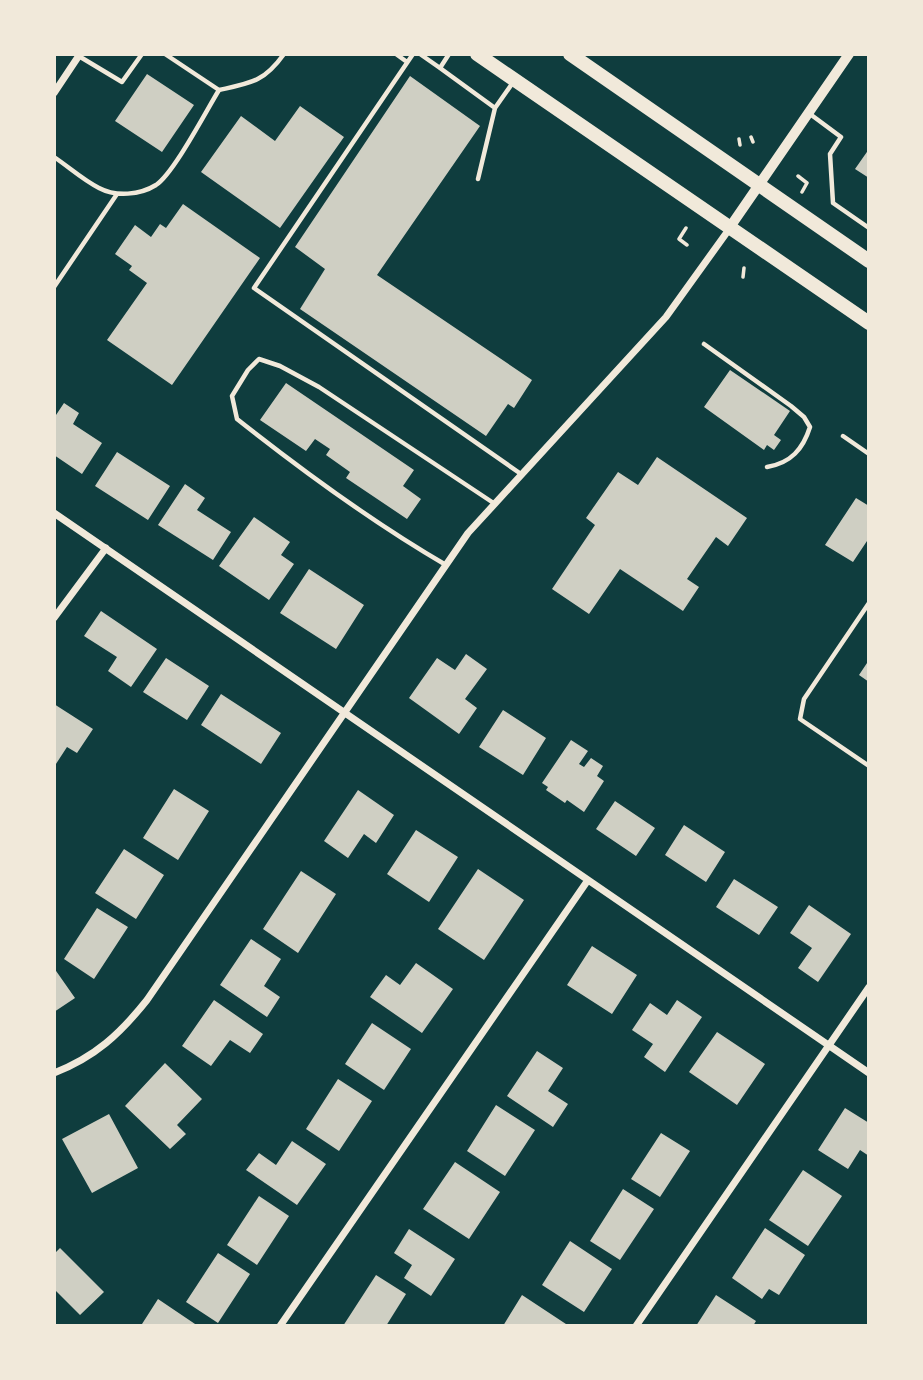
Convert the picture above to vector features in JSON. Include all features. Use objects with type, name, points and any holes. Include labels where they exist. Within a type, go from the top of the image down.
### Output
[{"type":"main road","points":[[477,54],[869,323]]},
{"type":"main road","points":[[570,54],[869,261]]},
{"type":"street","points":[[54,1073],[90,1057],[130,1022],[468,533],[666,317],[849,54]]},
{"type":"street","points":[[54,93],[79,55]]},
{"type":"street","points":[[54,513],[869,1073]]},
{"type":"street","points":[[54,618],[106,548]]},
{"type":"street","points":[[280,1326],[588,880]]},
{"type":"street","points":[[636,1326],[869,987]]},
{"type":"lane","points":[[79,55],[122,82],[142,54]]},
{"type":"lane","points":[[165,54],[219,90],[250,83],[266,76],[284,54]]},
{"type":"lane","points":[[396,54],[407,62]]},
{"type":"lane","points":[[413,54],[254,288],[522,475]]},
{"type":"lane","points":[[420,54],[495,108]]},
{"type":"lane","points":[[440,68],[449,54]]},
{"type":"lane","points":[[478,179],[495,108],[515,81]]},
{"type":"lane","points":[[54,157],[100,188],[117,194],[136,193],[157,184],[184,149],[219,90]]},
{"type":"lane","points":[[809,113],[841,137],[831,154],[833,203],[869,228]]},
{"type":"lane","points":[[54,287],[117,194]]},
{"type":"lane","points":[[704,344],[791,406],[810,426],[805,442],[792,458],[782,465],[767,467]]},
{"type":"lane","points":[[446,565],[306,474],[237,419],[232,396],[248,370],[259,359],[280,366],[319,387],[495,504]]},
{"type":"lane","points":[[843,436],[869,454]]},
{"type":"lane","points":[[869,603],[804,699],[800,719],[869,766]]},
{"type":"path","points":[[751,137],[753,142]]},
{"type":"path","points":[[739,139],[740,145]]},
{"type":"path","points":[[798,176],[807,183],[802,192]]},
{"type":"path","points":[[686,228],[679,239],[687,245]]},
{"type":"path","points":[[743,277],[744,268]]},
{"type":"building","points":[[147,74],[194,105],[162,152],[115,121]]},
{"type":"building","points":[[410,76],[480,126],[377,275],[532,380],[514,408],[508,404],[486,436],[300,309],[325,269],[295,247]]},
{"type":"building","points":[[300,106],[344,137],[280,228],[201,172],[241,116],[275,141]]},
{"type":"building","points":[[869,149],[869,178],[855,169]]},
{"type":"building","points":[[183,204],[260,258],[172,385],[107,340],[147,283],[129,270],[132,266],[115,254],[135,225],[151,237],[160,224],[166,228]]},
{"type":"building","points":[[730,370],[790,411],[774,435],[781,440],[774,450],[767,445],[764,450],[704,407]]},
{"type":"building","points":[[286,383],[414,470],[403,486],[421,499],[407,519],[346,478],[350,472],[326,455],[330,449],[315,439],[306,451],[260,420]]},
{"type":"building","points":[[64,403],[79,413],[73,424],[102,443],[82,474],[54,455],[54,418]]},
{"type":"building","points":[[117,452],[170,486],[148,520],[95,486]]},
{"type":"building","points":[[657,457],[747,518],[728,546],[716,537],[687,579],[699,587],[683,611],[620,569],[589,614],[552,589],[595,525],[586,518],[618,472],[638,485]]},
{"type":"building","points":[[185,484],[205,498],[197,510],[231,532],[213,560],[158,525]]},
{"type":"building","points":[[856,498],[869,506],[869,538],[853,562],[825,545]]},
{"type":"building","points":[[254,517],[290,542],[281,555],[294,564],[269,600],[219,566]]},
{"type":"building","points":[[309,569],[364,605],[336,649],[280,613]]},
{"type":"building","points":[[101,611],[157,649],[131,687],[108,671],[117,657],[84,636]]},
{"type":"building","points":[[466,654],[487,669],[465,699],[477,708],[459,734],[409,698],[437,658],[455,670]]},
{"type":"building","points":[[166,658],[209,686],[187,720],[143,692]]},
{"type":"building","points":[[869,660],[869,682],[859,675]]},
{"type":"building","points":[[221,694],[281,733],[261,764],[201,725]]},
{"type":"building","points":[[54,704],[93,729],[77,753],[67,747],[54,767]]},
{"type":"building","points":[[503,710],[546,738],[523,775],[479,747]]},
{"type":"building","points":[[571,740],[588,751],[579,764],[584,767],[591,758],[603,766],[597,776],[604,781],[584,812],[546,790],[548,787],[542,783]]},
{"type":"building","points":[[174,789],[209,811],[178,860],[143,838]]},
{"type":"building","points":[[358,790],[394,815],[376,843],[364,834],[348,858],[324,841]]},
{"type":"building","points":[[615,801],[655,828],[636,856],[596,829]]},
{"type":"building","points":[[684,825],[725,852],[706,882],[665,855]]},
{"type":"building","points":[[416,830],[458,857],[429,902],[387,874]]},
{"type":"building","points":[[124,849],[164,875],[136,919],[95,893]]},
{"type":"building","points":[[478,869],[524,900],[484,960],[438,929]]},
{"type":"building","points":[[301,871],[336,894],[298,953],[263,929]]},
{"type":"building","points":[[734,879],[778,907],[759,935],[716,907]]},
{"type":"building","points":[[809,905],[851,934],[818,982],[798,968],[812,948],[790,933]]},
{"type":"building","points":[[97,908],[128,927],[94,979],[64,959]]},
{"type":"building","points":[[251,939],[281,959],[264,986],[280,997],[267,1017],[220,985]]},
{"type":"building","points":[[592,946],[637,975],[612,1014],[567,985]]},
{"type":"building","points":[[416,963],[453,989],[422,1033],[370,997],[386,975],[400,985]]},
{"type":"building","points":[[54,968],[75,998],[54,1012]]},
{"type":"building","points":[[214,1000],[263,1034],[250,1053],[230,1040],[211,1066],[182,1046]]},
{"type":"building","points":[[677,1000],[702,1017],[665,1072],[644,1057],[653,1044],[632,1030],[650,1003],[667,1015]]},
{"type":"building","points":[[372,1023],[411,1049],[384,1090],[345,1064]]},
{"type":"building","points":[[717,1032],[765,1064],[737,1105],[689,1072]]},
{"type":"building","points":[[537,1051],[563,1068],[548,1091],[568,1104],[553,1127],[507,1096]]},
{"type":"building","points":[[165,1063],[202,1099],[177,1125],[186,1134],[170,1149],[125,1106]]},
{"type":"building","points":[[338,1079],[372,1101],[339,1151],[306,1129]]},
{"type":"building","points":[[496,1105],[535,1130],[505,1176],[467,1151]]},
{"type":"building","points":[[845,1108],[869,1123],[869,1156],[860,1150],[848,1169],[818,1150]]},
{"type":"building","points":[[109,1114],[138,1168],[92,1193],[62,1139]]},
{"type":"building","points":[[661,1133],[690,1151],[660,1197],[631,1179]]},
{"type":"building","points":[[292,1141],[326,1164],[297,1205],[246,1170],[259,1153],[276,1165]]},
{"type":"building","points":[[455,1162],[500,1192],[469,1239],[423,1209]]},
{"type":"building","points":[[803,1170],[842,1196],[808,1246],[769,1220]]},
{"type":"building","points":[[623,1189],[654,1209],[620,1260],[590,1241]]},
{"type":"building","points":[[259,1196],[289,1216],[257,1265],[227,1245]]},
{"type":"building","points":[[765,1228],[805,1255],[779,1295],[769,1289],[762,1299],[732,1278]]},
{"type":"building","points":[[409,1229],[455,1259],[431,1296],[404,1278],[412,1265],[394,1253]]},
{"type":"building","points":[[570,1241],[612,1269],[584,1312],[542,1285]]},
{"type":"building","points":[[60,1248],[104,1292],[80,1315],[54,1289],[54,1254]]},
{"type":"building","points":[[218,1253],[250,1274],[218,1323],[186,1302]]},
{"type":"building","points":[[376,1275],[406,1294],[386,1326],[343,1326]]},
{"type":"building","points":[[522,1295],[569,1326],[503,1326]]},
{"type":"building","points":[[716,1295],[756,1321],[753,1326],[696,1326]]},
{"type":"building","points":[[158,1299],[198,1326],[142,1324]]}]
